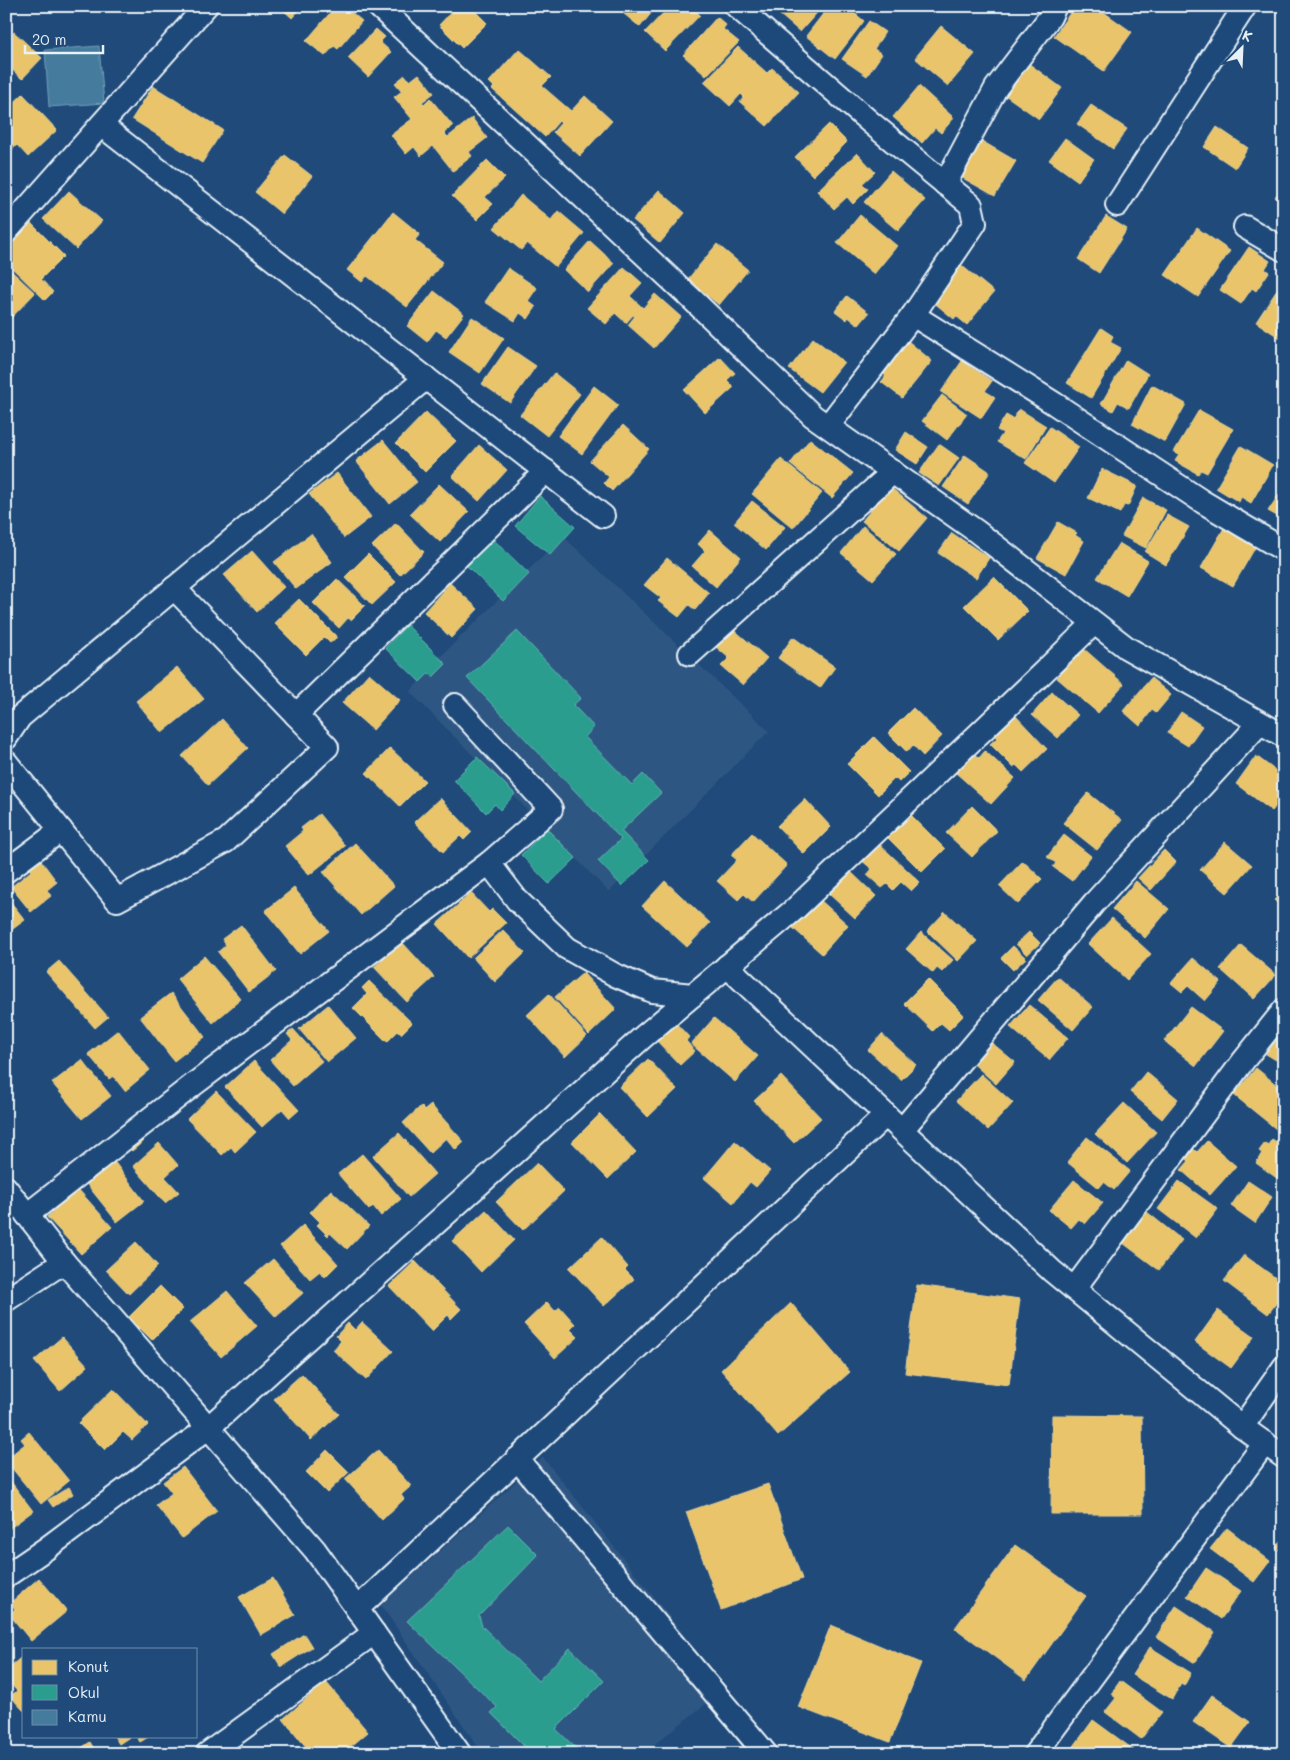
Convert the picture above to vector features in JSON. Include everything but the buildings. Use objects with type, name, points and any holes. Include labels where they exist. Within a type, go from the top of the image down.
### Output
[{"type":"street","points":[[6,232],[206,6]]},
{"type":"street","points":[[378,6],[693,300],[813,416],[976,531],[1127,648],[1284,736]]},
{"type":"street","points":[[736,6],[870,122],[971,205],[975,223],[913,315],[828,426]]},
{"type":"street","points":[[945,184],[996,88],[1050,17],[1054,6]]},
{"type":"street","points":[[1117,205],[1245,6]]},
{"type":"street","points":[[101,125],[603,516]]},
{"type":"street","points":[[1245,227],[1284,250]]},
{"type":"street","points":[[913,315],[1204,502],[1284,550]]},
{"type":"street","points":[[6,738],[20,717],[426,378]]},
{"type":"street","points":[[296,715],[546,471]]},
{"type":"street","points":[[690,654],[893,472]]},
{"type":"street","points":[[6,762],[117,900],[226,841],[326,747],[174,588]]},
{"type":"street","points":[[6,1576],[47,1548],[208,1428],[643,1037],[796,909],[1094,623]]},
{"type":"street","points":[[27,1215],[193,1086],[489,863],[551,809],[455,705]]},
{"type":"street","points":[[902,1130],[1094,903],[1260,723]]},
{"type":"street","points":[[6,871],[61,830]]},
{"type":"street","points":[[489,863],[517,900],[567,948],[614,975],[652,991],[693,995]]},
{"type":"street","points":[[727,966],[1052,1271],[1242,1427],[1284,1457]]},
{"type":"street","points":[[1074,1289],[1244,1060],[1284,1010]]},
{"type":"street","points":[[357,1609],[886,1115]]},
{"type":"street","points":[[6,1188],[64,1262],[315,1550],[460,1754]]},
{"type":"street","points":[[6,1300],[64,1262]]},
{"type":"street","points":[[1242,1427],[1284,1367]]},
{"type":"street","points":[[1035,1754],[1265,1443]]},
{"type":"street","points":[[517,1459],[766,1754]]},
{"type":"street","points":[[207,1754],[374,1633]]},
{"type":"shaded area","points":[[563,536],[769,731],[609,892],[410,692],[436,661]]},
{"type":"shaded area","points":[[543,1457],[726,1688],[642,1754],[483,1754],[381,1605]]}]
